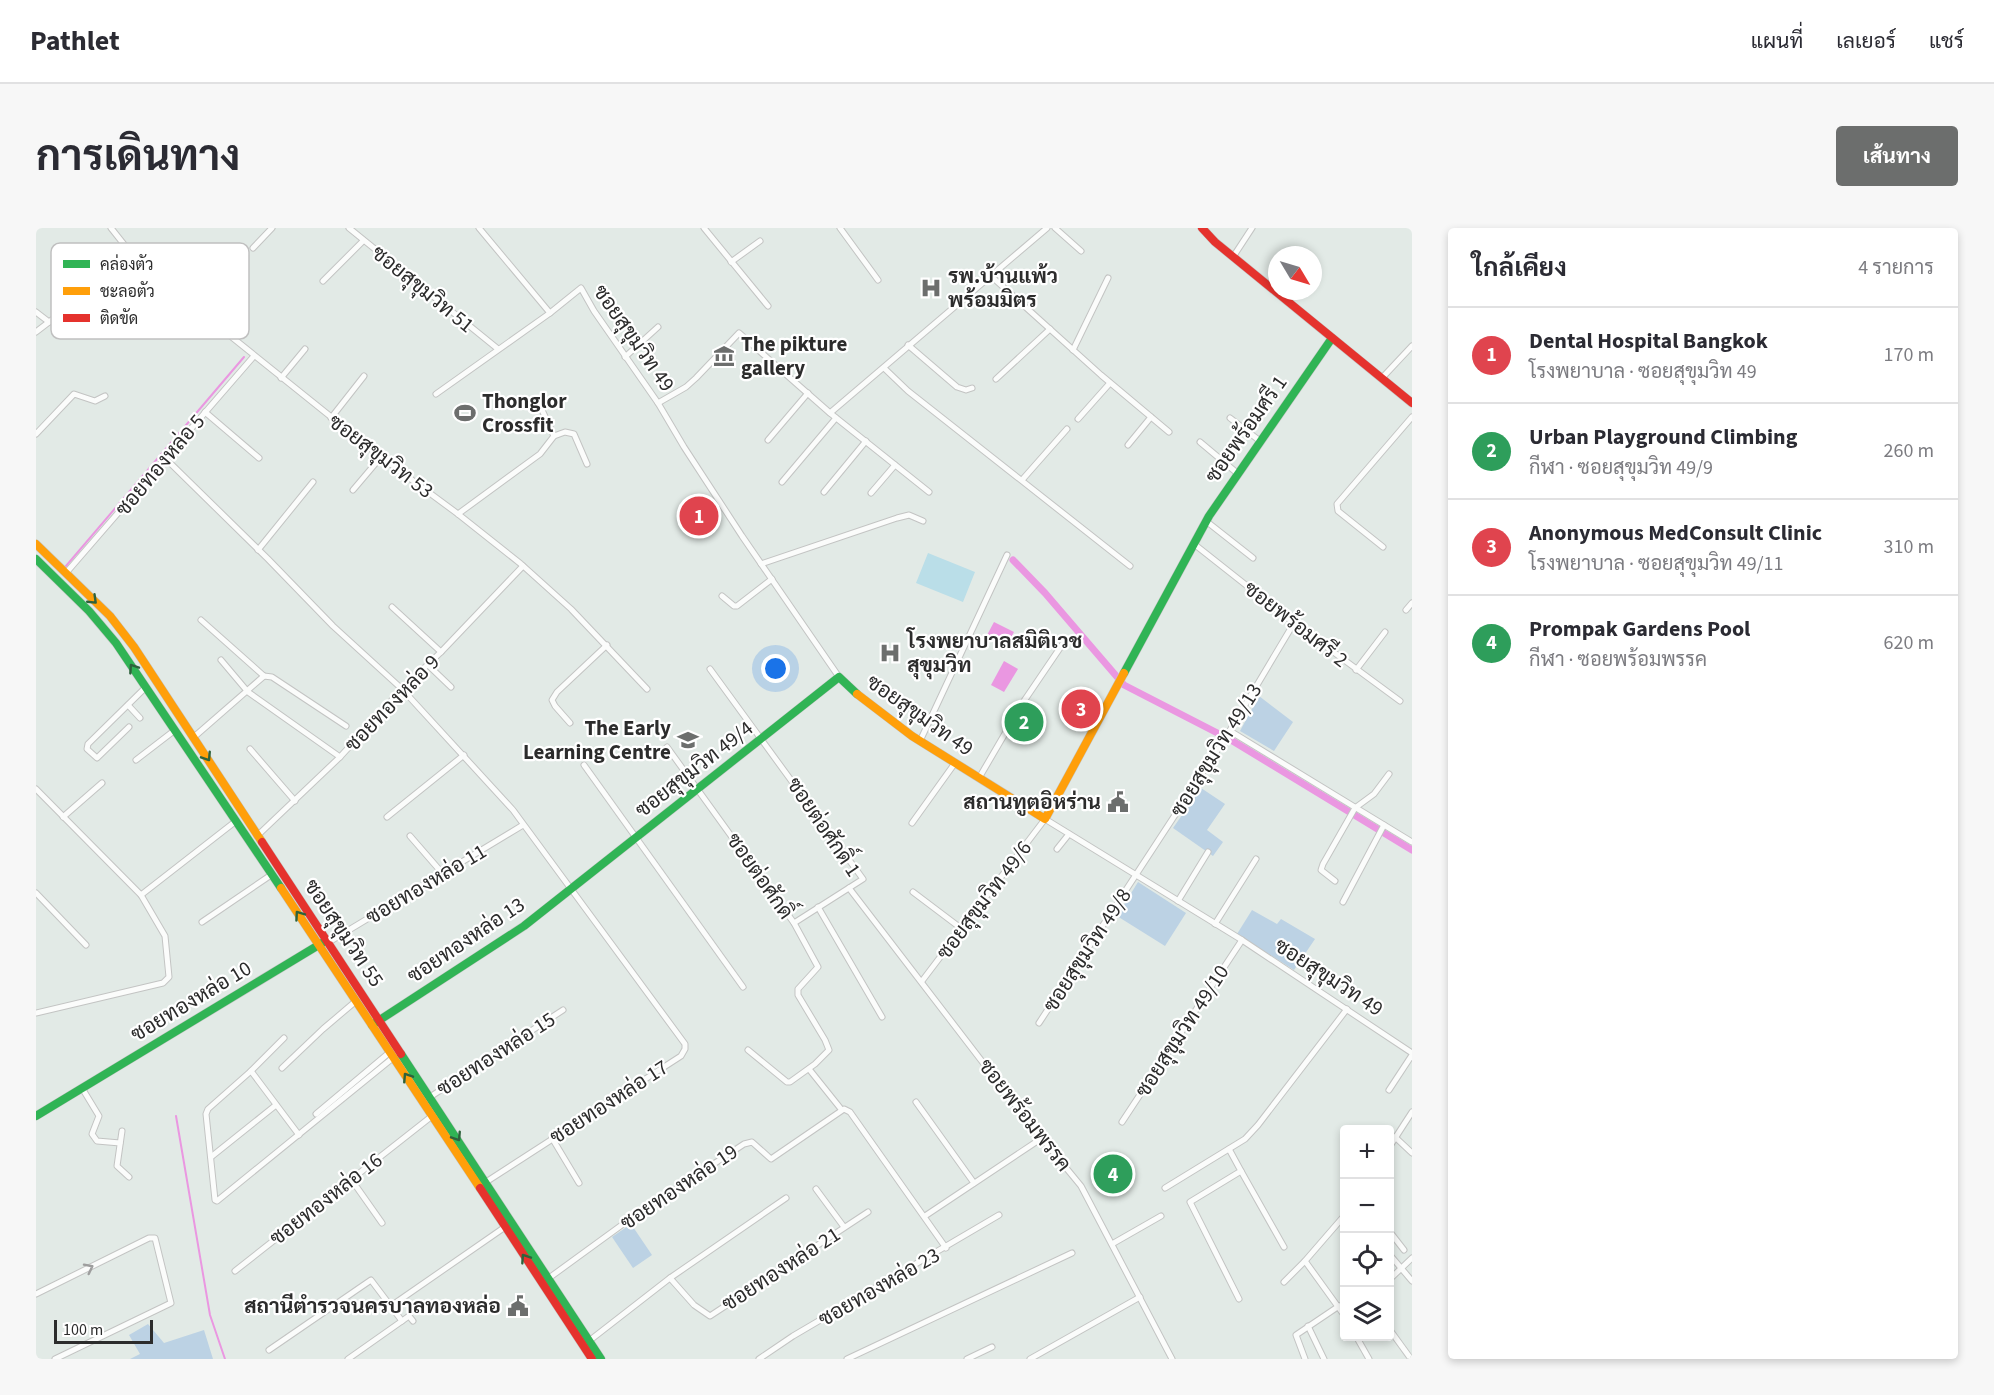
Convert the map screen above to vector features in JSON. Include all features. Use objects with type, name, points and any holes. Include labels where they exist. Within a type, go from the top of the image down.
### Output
[{"type":"street","name":"ซอยสุขุมวิท 53","points":[[111,228],[123,243]]},
{"type":"street","points":[[253,248],[272,228]]},
{"type":"street","name":"ซอยสุขุมวิท 51","points":[[348,228],[498,349]]},
{"type":"street","points":[[436,394],[550,313],[479,228]]},
{"type":"street","points":[[704,228],[768,306]]},
{"type":"street","points":[[840,228],[878,280]]},
{"type":"street","points":[[830,413],[1047,228]]},
{"type":"street","points":[[1055,228],[1081,251]]},
{"type":"street","points":[[1202,228],[1215,242],[1412,403]]},
{"type":"street","points":[[1233,257],[1252,228]]},
{"type":"street","points":[[323,281],[363,241]]},
{"type":"street","points":[[732,262],[760,241]]},
{"type":"street","points":[[991,276],[1110,383],[1169,432]]},
{"type":"street","points":[[1073,350],[1108,278]]},
{"type":"street","name":"ซอยสุขุมวิท 49","points":[[550,313],[581,288],[761,564],[839,677],[871,706],[920,741],[1242,940],[1412,1054]]},
{"type":"street","points":[[36,312],[49,322],[36,332]]},
{"type":"street","points":[[626,357],[658,327]]},
{"type":"street","points":[[996,379],[1050,329]]},
{"type":"street","points":[[658,403],[686,387],[739,333],[830,413],[929,492]]},
{"type":"street","name":"ซอยพร้อมศรี 1","points":[[1045,819],[1206,521],[1332,338]]},
{"type":"street","name":"ซอยสุขุมวิท 53","points":[[233,339],[331,418],[523,566],[571,609],[647,689]]},
{"type":"street","points":[[908,345],[957,387],[966,390],[972,388]]},
{"type":"street","points":[[1382,378],[1412,346]]},
{"type":"street","points":[[281,378],[304,350]]},
{"type":"street","name":"ซอยทองหล่อ 5","points":[[66,573],[254,356]]},
{"type":"street","points":[[884,368],[908,391],[1130,566]]},
{"type":"street","points":[[331,418],[364,376]]},
{"type":"street","points":[[1078,419],[1110,383]]},
{"type":"street","points":[[768,440],[808,393]]},
{"type":"street","points":[[36,434],[74,394],[95,401],[105,396]]},
{"type":"street","points":[[542,410],[554,436]]},
{"type":"street","points":[[205,412],[259,458]]},
{"type":"street","points":[[1128,445],[1151,417]]},
{"type":"street","points":[[1383,547],[1338,511],[1337,504],[1412,417]]},
{"type":"street","points":[[782,482],[836,418]]},
{"type":"street","points":[[1230,418],[1260,441]]},
{"type":"street","points":[[1022,480],[1067,429]]},
{"type":"street","points":[[458,514],[540,454],[554,436],[566,432],[574,434],[587,464]]},
{"type":"street","points":[[824,492],[866,441]]},
{"type":"street","points":[[1200,442],[1237,473]]},
{"type":"street","points":[[353,490],[381,457]]},
{"type":"street","points":[[165,458],[333,626],[402,689],[513,810],[571,889]]},
{"type":"street","points":[[871,493],[895,465]]},
{"type":"street","points":[[258,550],[313,482]]},
{"type":"street","points":[[761,564],[897,518],[909,515],[922,521]]},
{"type":"street","points":[[1206,521],[1253,558]]},
{"type":"street","name":"ซอยสุขุมวิท 55","points":[[36,544],[120,629],[194,737],[328,942],[426,1099],[513,1222],[546,1281],[586,1343],[601,1359]]},
{"type":"street","name":"ซอยพร้อมศรี 2","points":[[1194,544],[1294,623],[1400,701]]},
{"type":"street","points":[[920,741],[1007,555]]},
{"type":"street","name":"ซอยสุขุมวิท 55","points":[[36,559],[103,627],[146,687],[356,1001],[376,1022],[392,1055],[426,1099]]},
{"type":"street","name":"ซอยทองหล่อ 9","points":[[257,836],[340,757],[402,689],[441,652],[523,566]]},
{"type":"street","points":[[59,581],[66,573]]},
{"type":"street","points":[[722,596],[737,606],[772,579]]},
{"type":"street","points":[[1406,610],[1412,603]]},
{"type":"street","points":[[392,607],[441,652]]},
{"type":"street","points":[[201,620],[264,676],[272,677],[346,726]]},
{"type":"street","name":"ซอยสุขุมวิท 49/13","points":[[1136,876],[1230,731],[1294,623]]},
{"type":"street","points":[[1356,670],[1385,632]]},
{"type":"street","points":[[979,778],[1024,701],[1064,642]]},
{"type":"street","points":[[570,723],[552,700],[557,692],[607,645]]},
{"type":"street","points":[[220,660],[248,692],[340,757]]},
{"type":"street","points":[[428,664],[451,687]]},
{"type":"street","points":[[710,669],[761,739]]},
{"type":"street","points":[[184,744],[248,692],[264,676]]},
{"type":"street","name":"ซอยสุขุมวิท 49/4","points":[[571,889],[839,677]]},
{"type":"street","points":[[129,727],[97,758],[87,749],[88,744],[146,687]]},
{"type":"street","points":[[128,705],[140,718]]},
{"type":"street","points":[[136,760],[184,723]]},
{"type":"street","points":[[1230,731],[1412,843]]},
{"type":"street","name":"ซอยต่อศักดิ์ 1","points":[[761,739],[863,878],[863,881],[794,922]]},
{"type":"street","name":"ซอยต่อศักดิ์","points":[[667,747],[794,922],[818,967],[798,989],[798,995],[829,1050],[809,1069]]},
{"type":"street","points":[[250,749],[295,801]]},
{"type":"street","points":[[387,817],[464,755]]},
{"type":"street","points":[[912,823],[955,763]]},
{"type":"street","points":[[584,765],[743,987]]},
{"type":"street","points":[[1335,881],[1322,868],[1355,808],[1374,794],[1389,774]]},
{"type":"street","points":[[63,817],[102,783]]},
{"type":"street","points":[[36,789],[141,895],[165,936],[169,977],[163,983],[36,1013]]},
{"type":"street","points":[[141,895],[244,815]]},
{"type":"street","name":"ซอยสุขุมวิท 49/6","points":[[922,981],[1045,819]]},
{"type":"street","name":"ซอยทองหล่อ 11","points":[[328,942],[523,825]]},
{"type":"street","points":[[1343,902],[1384,825]]},
{"type":"street","points":[[1058,849],[1069,834]]},
{"type":"street","points":[[249,841],[257,836]]},
{"type":"street","points":[[410,836],[443,874]]},
{"type":"street","points":[[1178,902],[1208,852]]},
{"type":"street","points":[[1215,924],[1256,859]]},
{"type":"street","points":[[202,921],[271,875]]},
{"type":"street","name":"ซอยสุขุมวิท 49/8","points":[[1039,1023],[1136,876]]},
{"type":"street","name":"ซอยพร้อมพรรค","points":[[849,888],[1081,1186],[1172,1359]]},
{"type":"street","name":"ซอยทองหล่อ 13","points":[[376,1022],[519,929],[571,889]]},
{"type":"street","name":"ซอยทองหล่อ 17","points":[[486,1182],[681,1056],[686,1047],[571,889]]},
{"type":"street","points":[[913,892],[962,929]]},
{"type":"street","points":[[36,893],[86,945]]},
{"type":"street","points":[[818,907],[882,1017]]},
{"type":"street","name":"ซอยสุขุมวิท 49/10","points":[[1122,1122],[1242,940]]},
{"type":"street","points":[[318,943],[328,942]]},
{"type":"street","name":"ซอยทองหล่อ 10","points":[[36,1116],[318,943]]},
{"type":"street","points":[[282,1068],[356,1001]]},
{"type":"street","points":[[1165,1188],[1245,1139],[1347,1009]]},
{"type":"street","name":"ซอยทองหล่อ 15","points":[[426,1099],[563,1010]]},
{"type":"street","points":[[284,1038],[208,1109],[206,1114],[215,1200],[217,1201],[299,1135],[392,1055]]},
{"type":"street","points":[[748,1050],[787,1082],[809,1069],[841,1110],[846,1109],[850,1112],[946,1248]]},
{"type":"street","points":[[1389,1090],[1412,1054]]},
{"type":"street","points":[[315,1114],[392,1055]]},
{"type":"street","points":[[251,1071],[299,1135]]},
{"type":"street","points":[[82,1088],[99,1116],[92,1134],[98,1141],[120,1143]]},
{"type":"street","points":[[916,1102],[974,1183]]},
{"type":"street","points":[[212,1157],[276,1106]]},
{"type":"street","name":"ซอยทองหล่อ 19","points":[[546,1281],[630,1219],[744,1144],[751,1141],[771,1159],[841,1110]]},
{"type":"street","points":[[1412,1112],[1395,1137],[1412,1153]]},
{"type":"street","name":"ซอยสุขุมวิท 55","points":[[436,1114],[478,1189],[546,1281]]},
{"type":"street","name":"ซอยทองหล่อ 16","points":[[235,1271],[436,1114]]},
{"type":"street","points":[[122,1131],[117,1166],[129,1177]]},
{"type":"street","points":[[552,1138],[579,1183]]},
{"type":"street","points":[[925,1216],[1042,1138]]},
{"type":"street","points":[[1229,1149],[1284,1247]]},
{"type":"street","points":[[1239,1299],[1190,1202],[1241,1171]]},
{"type":"street","points":[[351,1179],[382,1223]]},
{"type":"street","points":[[478,1189],[486,1182]]},
{"type":"street","points":[[816,1189],[844,1227]]},
{"type":"street","points":[[586,1343],[670,1278],[786,1198]]},
{"type":"street","name":"ซอยทองหล่อ 21","points":[[670,1278],[694,1305],[710,1316],[868,1212]]},
{"type":"street","name":"ซอยทองหล่อ 23","points":[[759,1359],[793,1336],[999,1215]]},
{"type":"street","points":[[1112,1244],[1161,1216]]},
{"type":"street","points":[[1284,1282],[1340,1221]]},
{"type":"street","points":[[391,1306],[513,1222]]},
{"type":"street","points":[[1390,1233],[1404,1250]]},
{"type":"street","points":[[36,1294],[149,1238],[155,1238],[171,1303],[55,1359]]},
{"type":"street","points":[[847,1359],[1072,1253]]},
{"type":"street","points":[[1394,1275],[1412,1258]]},
{"type":"street","points":[[1394,1260],[1412,1281]]},
{"type":"street","points":[[1305,1261],[1339,1306],[1296,1335],[1305,1359]]},
{"type":"street","points":[[269,1350],[371,1280],[402,1321]]},
{"type":"street","points":[[1030,1359],[1140,1297]]},
{"type":"street","points":[[348,1359],[410,1316],[413,1320]]},
{"type":"street","points":[[1308,1326],[1324,1359]]},
{"type":"street","points":[[1394,1337],[1411,1359]]},
{"type":"street","points":[[1359,1341],[1369,1359]]},
{"type":"street","name":"ซอยสุขุมวิท 55","points":[[586,1343],[588,1357]]},
{"type":"street","points":[[966,1359],[992,1347]]},
{"type":"shaded area","points":[[928,553],[975,572],[963,602],[916,583]]},
{"type":"shaded area","points":[[994,622],[1014,632],[1006,647],[986,637]]},
{"type":"shaded area","points":[[1004,661],[1018,669],[1004,692],[991,685]]},
{"type":"shaded area","points":[[1259,696],[1293,722],[1274,751],[1240,731]]},
{"type":"shaded area","points":[[1201,788],[1225,804],[1207,830],[1223,842],[1213,856],[1173,828]]},
{"type":"shaded area","points":[[1138,882],[1186,913],[1165,946],[1117,916]]},
{"type":"shaded area","points":[[1252,910],[1277,924],[1281,919],[1315,939],[1294,970],[1237,934]]},
{"type":"shaded area","points":[[631,1224],[652,1255],[633,1268],[612,1237]]},
{"type":"shaded area","points":[[148,1324],[164,1343],[204,1330],[213,1359],[130,1359],[140,1354],[129,1335]]},
{"type":"waterway","points":[[66,566],[244,357]]},
{"type":"waterway","points":[[1013,560],[1045,593],[1124,685],[1231,740],[1412,850]]},
{"type":"waterway","points":[[176,1116],[210,1315],[225,1359]]},
{"type":"traffic: fast","points":[[1124,673],[1209,516],[1332,338]]},
{"type":"traffic: fast","points":[[36,559],[89,611],[116,643],[281,888]]},
{"type":"traffic: fast","points":[[372,1025],[524,926],[839,677],[857,694]]},
{"type":"traffic: fast","points":[[36,1116],[322,943]]},
{"type":"traffic: fast","points":[[401,1054],[601,1359]]},
{"type":"traffic: slow","points":[[36,544],[110,616],[134,647],[262,842]]},
{"type":"traffic: slow","points":[[857,694],[912,736],[1045,819],[1124,673]]},
{"type":"traffic: slow","points":[[281,888],[480,1188]]},
{"type":"traffic: jam","points":[[1202,228],[1215,242],[1412,403]]},
{"type":"traffic: jam","points":[[262,842],[401,1054]]},
{"type":"traffic: jam","points":[[480,1188],[592,1359]]},
{"type":"place","name":"รพ.บ้านแพ้ว พร้อมมิตร","points":[[931,288]]},
{"type":"place","name":"The pikture gallery","points":[[724,356]]},
{"type":"place","name":"Thonglor Crossfit","points":[[465,413]]},
{"type":"place","name":"Dental Hospital Bangkok","points":[[699,516]]},
{"type":"place","name":"โรงพยาบาลสมิติเวช สุขุมวิท","points":[[890,653]]},
{"type":"place","name":"Anonymous MedConsult Clinic","points":[[1081,709]]},
{"type":"place","name":"Urban Playground Climbing","points":[[1024,722]]},
{"type":"place","name":"The Early Learning Centre","points":[[688,740]]},
{"type":"place","name":"สถานทูตอิหร่าน","points":[[1118,802]]},
{"type":"place","name":"Prompak Gardens Pool","points":[[1113,1174]]},
{"type":"place","name":"สถานีตำรวจนครบาลทองหล่อ","points":[[518,1306]]}]
